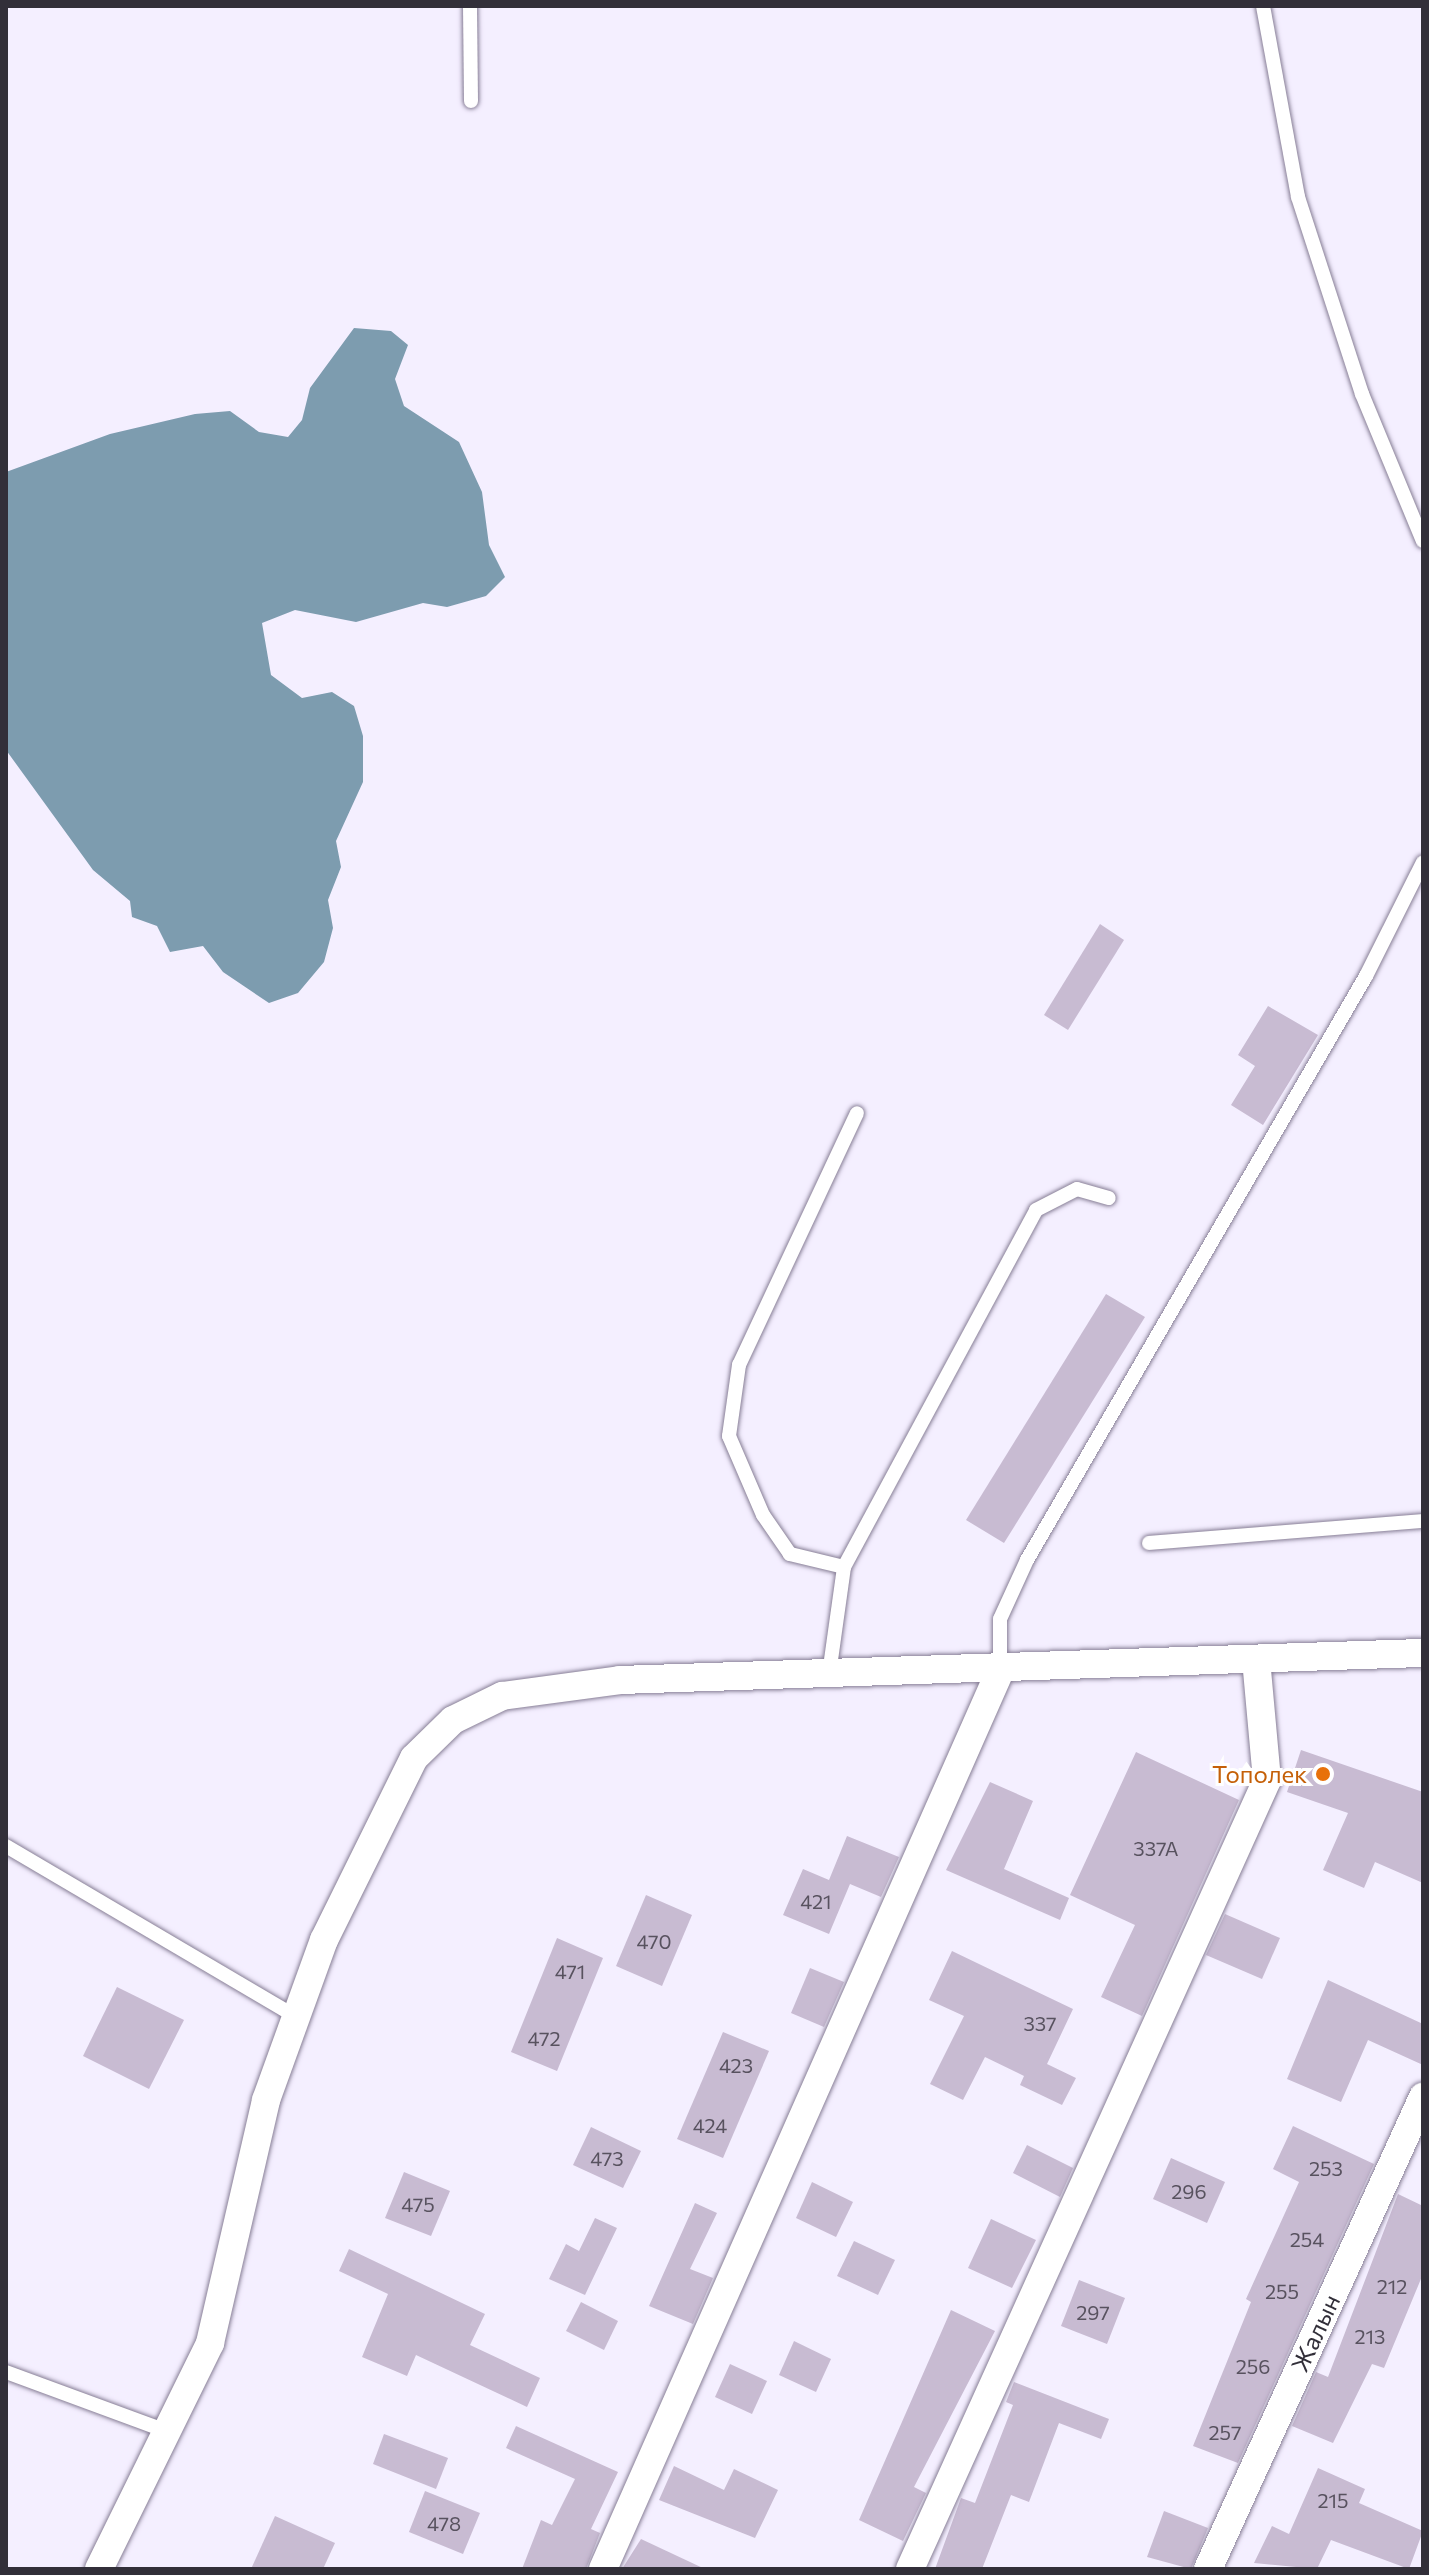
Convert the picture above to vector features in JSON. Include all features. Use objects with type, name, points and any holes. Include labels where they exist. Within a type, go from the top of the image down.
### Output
[{"type":"street","points":[[99,2569],[169,2432],[210,2343],[266,2100],[324,1940],[414,1758],[453,1720],[502,1696],[620,1680],[1000,1671],[1423,1653]]},
{"type":"street","points":[[910,2569],[1267,1780],[1256,1659]]},
{"type":"street","points":[[603,2569],[1000,1671]]},
{"type":"street","name":"Жалын","points":[[1208,2569],[1423,2097]]},
{"type":"lane","points":[[470,6],[471,101]]},
{"type":"lane","points":[[1263,6],[1298,197],[1362,394],[1423,541]]},
{"type":"lane","points":[[1000,1671],[1000,1619],[1027,1560],[1366,976],[1423,862]]},
{"type":"lane","points":[[844,1567],[790,1554],[763,1515],[729,1436],[739,1365],[857,1113]]},
{"type":"lane","points":[[829,1674],[844,1567],[1036,1210],[1077,1189],[1109,1198]]},
{"type":"lane","points":[[1149,1543],[1423,1521]]},
{"type":"lane","points":[[6,1846],[296,2017]]},
{"type":"lane","points":[[6,2372],[169,2432]]},
{"type":"water","points":[[354,328],[391,331],[408,345],[395,379],[404,406],[459,442],[482,492],[489,545],[505,577],[486,596],[447,607],[423,603],[356,622],[295,610],[262,623],[271,675],[302,698],[332,692],[354,706],[363,736],[363,782],[336,841],[341,867],[328,900],[333,928],[324,962],[298,993],[269,1003],[223,972],[203,946],[170,952],[157,926],[132,917],[130,901],[93,870],[6,750],[6,472],[110,434],[195,414],[230,411],[259,432],[288,437],[302,420],[310,388]]},
{"type":"building","points":[[1100,924],[1124,940],[1068,1030],[1044,1015]]},
{"type":"building","points":[[1268,1006],[1318,1035],[1263,1125],[1231,1105],[1255,1066],[1238,1055]]},
{"type":"building","points":[[1106,1294],[1145,1317],[1004,1543],[966,1520]]},
{"type":"building","points":[[1301,1750],[1423,1792],[1423,1883],[1375,1862],[1364,1888],[1323,1870],[1348,1813],[1287,1792]]},
{"type":"building","points":[[1136,1752],[1239,1800],[1142,2016],[1101,1997],[1135,1925],[1070,1895]]},
{"type":"building","points":[[990,1782],[1033,1801],[1004,1869],[1069,1898],[1060,1920],[946,1870]]},
{"type":"building","points":[[847,1836],[899,1857],[881,1897],[850,1884],[829,1934],[783,1915],[803,1869],[829,1880]]},
{"type":"building","points":[[646,1895],[692,1915],[662,1986],[616,1966]]},
{"type":"building","points":[[1225,1914],[1280,1938],[1262,1979],[1206,1955]]},
{"type":"building","points":[[557,1938],[603,1958],[557,2071],[511,2052]]},
{"type":"building","points":[[952,1951],[1073,2009],[1047,2064],[1076,2078],[1062,2105],[1020,2085],[1024,2076],[985,2057],[963,2100],[930,2084],[964,2016],[929,2000]]},
{"type":"building","points":[[810,1968],[844,1982],[824,2027],[791,2013]]},
{"type":"building","points":[[1328,1980],[1423,2024],[1423,2065],[1368,2040],[1341,2102],[1287,2079]]},
{"type":"building","points":[[117,1987],[184,2020],[149,2089],[83,2056]]},
{"type":"building","points":[[723,2032],[769,2051],[723,2158],[677,2139]]},
{"type":"building","points":[[1293,2126],[1374,2164],[1238,2463],[1193,2446],[1251,2302],[1246,2299],[1299,2182],[1273,2169]]},
{"type":"building","points":[[591,2127],[641,2151],[623,2188],[573,2165]]},
{"type":"building","points":[[1027,2145],[1073,2168],[1060,2197],[1013,2173]]},
{"type":"building","points":[[1171,2158],[1225,2182],[1207,2223],[1153,2199]]},
{"type":"building","points":[[404,2172],[450,2191],[431,2236],[385,2218]]},
{"type":"building","points":[[812,2182],[853,2202],[836,2237],[796,2218]]},
{"type":"building","points":[[1398,2194],[1423,2206],[1423,2274],[1384,2368],[1372,2364],[1333,2443],[1292,2426],[1316,2372],[1328,2377]]},
{"type":"building","points":[[695,2203],[717,2213],[690,2269],[713,2278],[693,2324],[649,2306]]},
{"type":"building","points":[[595,2218],[617,2228],[585,2295],[549,2279],[566,2244],[579,2251]]},
{"type":"building","points":[[991,2219],[1036,2240],[1012,2288],[968,2268]]},
{"type":"building","points":[[854,2241],[895,2260],[878,2295],[837,2276]]},
{"type":"building","points":[[349,2249],[485,2314],[470,2345],[540,2378],[527,2407],[416,2355],[407,2376],[362,2357],[388,2294],[339,2271]]},
{"type":"building","points":[[1079,2280],[1125,2298],[1107,2344],[1061,2326]]},
{"type":"building","points":[[581,2302],[618,2321],[604,2350],[566,2331]]},
{"type":"building","points":[[951,2310],[995,2331],[914,2487],[926,2493],[903,2541],[859,2520]]},
{"type":"building","points":[[794,2341],[831,2359],[816,2392],[779,2375]]},
{"type":"building","points":[[730,2364],[767,2381],[752,2414],[715,2397]]},
{"type":"building","points":[[1014,2382],[1109,2419],[1101,2439],[1059,2423],[1029,2502],[1011,2495],[982,2569],[935,2569],[961,2498],[975,2503],[1013,2405],[1006,2402]]},
{"type":"building","points":[[516,2426],[618,2472],[591,2529],[600,2533],[586,2569],[522,2569],[541,2520],[552,2525],[575,2479],[506,2448]]},
{"type":"building","points":[[384,2434],[448,2458],[436,2489],[373,2464]]},
{"type":"building","points":[[674,2466],[724,2490],[734,2469],[778,2490],[755,2538],[659,2500]]},
{"type":"building","points":[[1318,2468],[1365,2489],[1359,2503],[1423,2531],[1409,2569],[1331,2540],[1317,2569],[1254,2563],[1272,2526],[1289,2534]]},
{"type":"building","points":[[425,2491],[480,2513],[463,2554],[409,2532]]},
{"type":"building","points":[[1164,2511],[1208,2528],[1191,2569],[1147,2557]]},
{"type":"building","points":[[275,2516],[335,2543],[323,2569],[251,2569]]},
{"type":"building","points":[[641,2539],[705,2569],[622,2569]]},
{"type":"place","name":"Тополек","points":[[1323,1774]]}]
